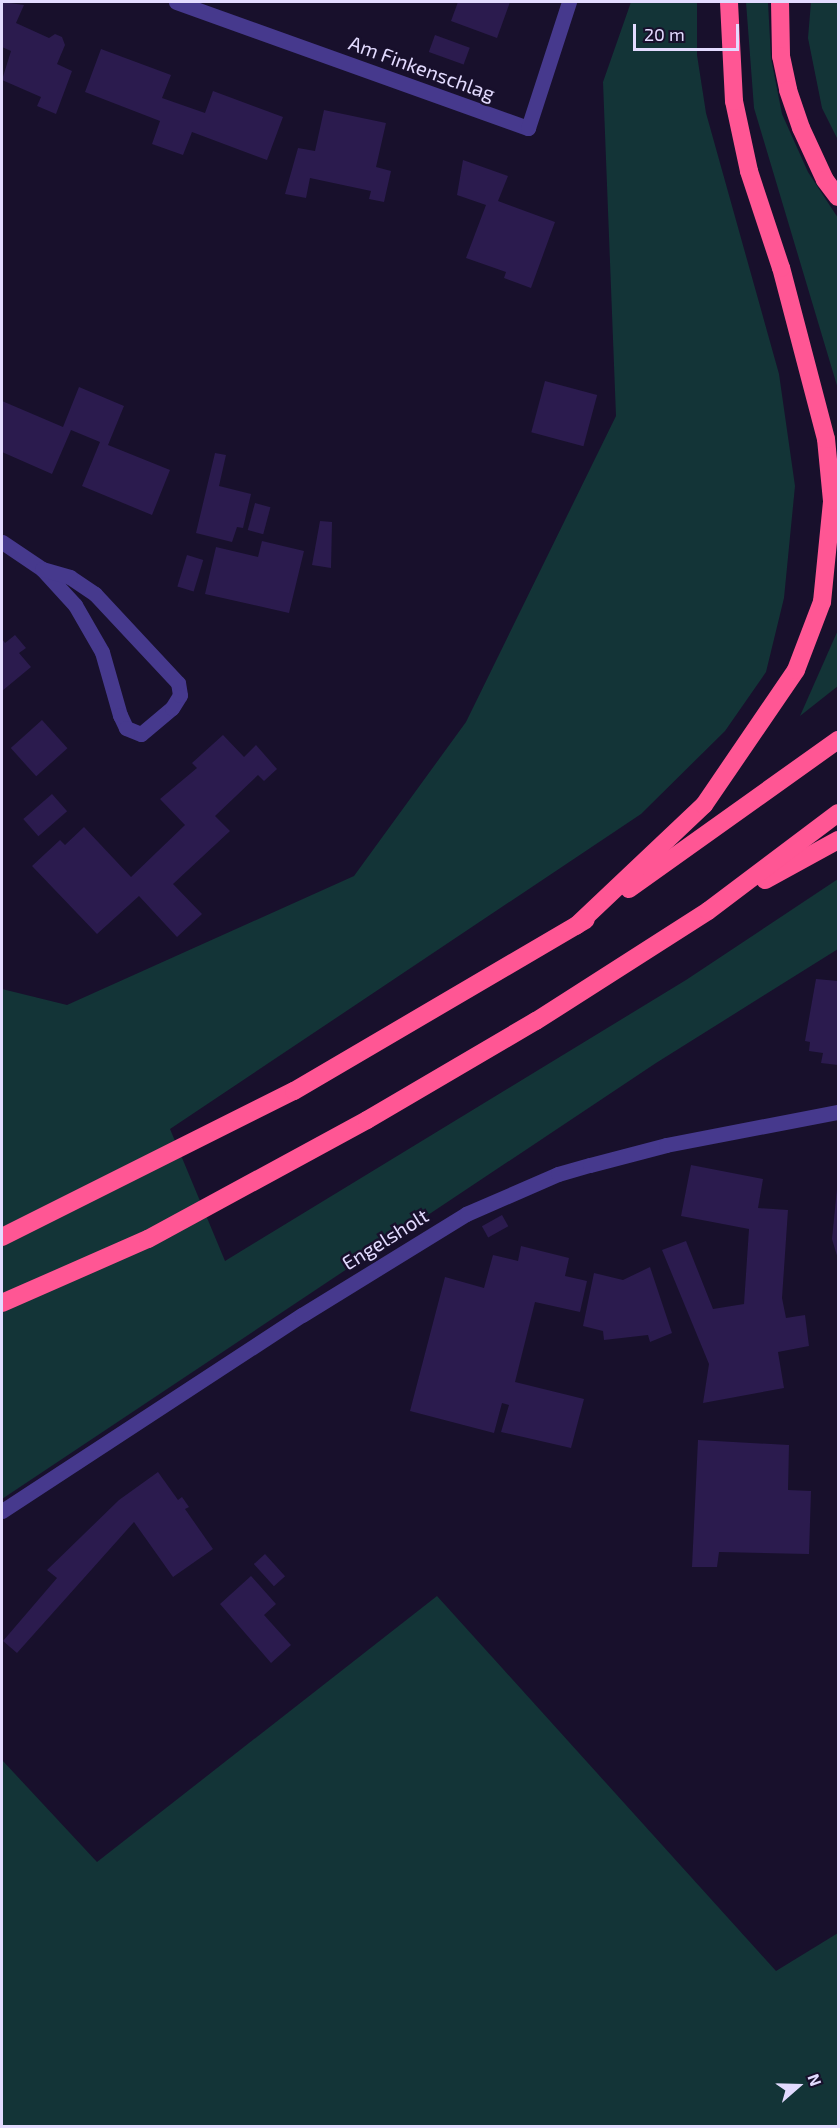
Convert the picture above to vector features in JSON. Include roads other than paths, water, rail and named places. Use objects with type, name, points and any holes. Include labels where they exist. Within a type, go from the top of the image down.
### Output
[{"type":"highway","points":[[576,926],[704,805],[796,670],[822,602],[832,501],[826,439],[781,268],[749,171],[734,101],[729,2]]},
{"type":"highway","points":[[780,2],[781,56],[788,90],[801,128],[825,180],[838,197]]},
{"type":"highway","points":[[2,1237],[294,1091],[576,926],[838,740]]},
{"type":"highway","points":[[708,911],[838,813]]},
{"type":"highway","points":[[2,1303],[148,1239],[367,1120],[536,1021],[708,911],[838,840]]},
{"type":"street","name":"Am Finkenschlag","points":[[176,2],[528,128],[569,2]]},
{"type":"street","points":[[2,542],[42,569],[88,623],[102,652],[120,715],[126,728],[141,734],[171,708],[180,695],[178,683],[95,594],[70,577],[42,569]]},
{"type":"street","name":"Engelsholt","points":[[2,1511],[302,1315],[466,1214],[579,1168],[666,1145],[838,1112]]}]
